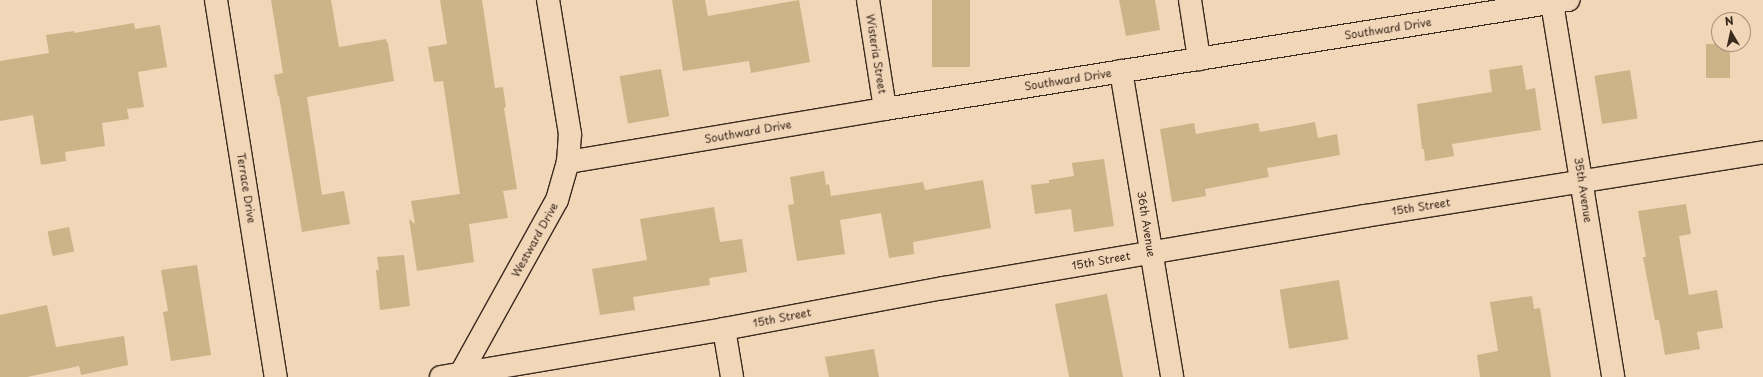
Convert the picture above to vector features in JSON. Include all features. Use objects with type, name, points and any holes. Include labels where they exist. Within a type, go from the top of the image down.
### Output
[{"type":"street","name":"Terrace Drive","points":[[216,0],[276,377]]},
{"type":"street","name":"Westward Drive","points":[[454,376],[557,200],[568,162],[570,134],[548,0]]},
{"type":"street","name":"Wisteria Street","points":[[868,0],[885,109]]},
{"type":"street","points":[[1190,0],[1199,59]]},
{"type":"street","name":"Southward Drive","points":[[568,162],[885,109],[1199,59],[1516,4],[1560,1]]},
{"type":"street","name":"35th Avenue","points":[[1560,1],[1582,180],[1613,377]]},
{"type":"street","name":"36th Avenue","points":[[1121,71],[1172,377]]},
{"type":"street","name":"15th Street","points":[[454,376],[1151,252],[1582,180],[1763,152]]},
{"type":"street","points":[[724,329],[732,377]]},
{"type":"building","points":[[271,0],[331,0],[339,47],[386,39],[388,43],[394,81],[307,97],[322,195],[344,191],[350,224],[302,232],[279,96],[274,75],[283,73]]},
{"type":"building","points":[[440,0],[482,0],[495,88],[503,87],[506,107],[504,108],[517,189],[503,191],[508,218],[469,224],[474,262],[417,271],[409,219],[415,224],[411,201],[460,194],[443,81],[434,82],[428,47],[447,44]]},
{"type":"building","points":[[672,0],[705,0],[708,16],[799,0],[810,62],[751,73],[749,61],[683,71]]},
{"type":"building","points":[[932,0],[970,0],[970,67],[932,67]]},
{"type":"building","points":[[1119,0],[1155,0],[1160,30],[1126,36]]},
{"type":"building","points":[[134,23],[135,29],[160,25],[167,67],[138,72],[144,107],[127,109],[129,119],[102,123],[105,146],[65,152],[66,161],[41,165],[33,115],[0,121],[0,61],[49,53],[46,35],[74,31],[74,33]]},
{"type":"building","points":[[1706,44],[1711,44],[1711,52],[1730,52],[1730,78],[1706,78]]},
{"type":"building","points":[[1522,65],[1526,90],[1535,88],[1541,130],[1452,144],[1454,156],[1425,161],[1424,149],[1422,149],[1417,104],[1492,92],[1489,70]]},
{"type":"building","points":[[661,69],[669,116],[628,124],[620,76]]},
{"type":"building","points":[[1630,70],[1638,118],[1602,124],[1594,76]]},
{"type":"building","points":[[1315,122],[1318,138],[1337,134],[1340,155],[1267,168],[1269,177],[1205,189],[1206,196],[1172,202],[1160,129],[1194,123],[1196,134],[1258,123],[1260,132]]},
{"type":"building","points":[[1104,159],[1114,226],[1074,232],[1071,209],[1035,214],[1031,185],[1049,183],[1049,180],[1074,176],[1072,163]]},
{"type":"building","points":[[824,171],[826,185],[829,184],[831,196],[923,182],[925,190],[983,180],[991,228],[913,242],[914,254],[889,258],[881,213],[840,220],[845,254],[797,261],[788,205],[794,204],[790,177]]},
{"type":"building","points":[[1686,204],[1691,234],[1679,236],[1689,295],[1717,290],[1723,328],[1697,332],[1700,349],[1665,355],[1659,320],[1655,320],[1643,257],[1646,257],[1638,211]]},
{"type":"building","points":[[714,207],[720,242],[742,239],[747,272],[709,278],[710,285],[633,297],[635,310],[600,315],[592,269],[647,260],[640,219]]},
{"type":"building","points":[[69,227],[74,251],[53,256],[47,232]]},
{"type":"building","points":[[404,255],[410,306],[380,310],[376,270],[379,270],[377,257]]},
{"type":"building","points":[[197,265],[211,355],[171,361],[163,312],[168,311],[161,270]]},
{"type":"building","points":[[1339,280],[1348,339],[1289,349],[1280,289]]},
{"type":"building","points":[[1107,294],[1123,377],[1069,377],[1055,304]]},
{"type":"building","points":[[1532,296],[1534,309],[1540,308],[1551,377],[1480,377],[1477,355],[1498,351],[1490,302]]},
{"type":"building","points":[[47,305],[56,347],[124,336],[128,365],[81,375],[79,366],[27,377],[0,377],[0,315]]},
{"type":"building","points":[[874,349],[879,377],[829,377],[825,357]]}]
